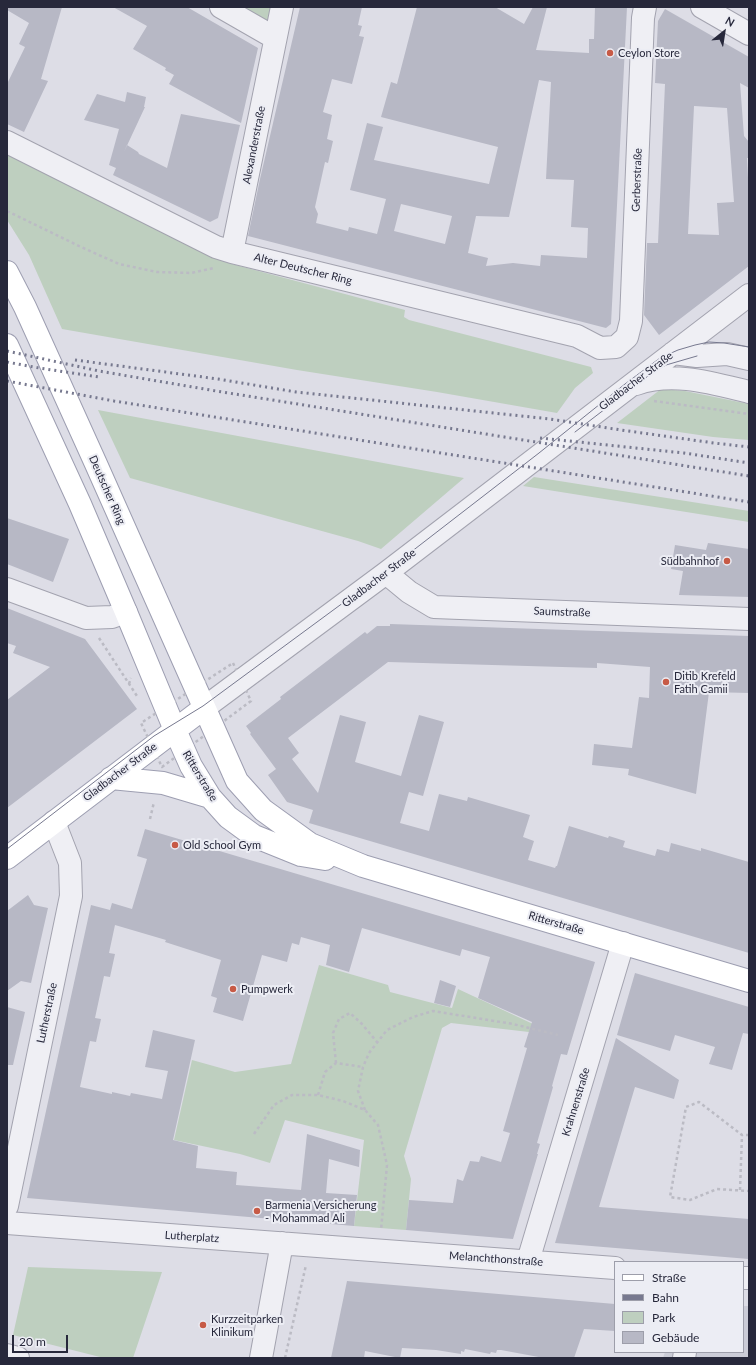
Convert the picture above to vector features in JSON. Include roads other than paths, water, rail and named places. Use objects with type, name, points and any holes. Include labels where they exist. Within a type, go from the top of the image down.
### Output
[{"type":"main road","name":"Deutscher Ring","points":[[7,272],[93,457],[204,708]]},
{"type":"main road","points":[[7,345],[80,504],[175,730]]},
{"type":"main road","name":"Gladbacher Straße","points":[[7,858],[204,708]]},
{"type":"main road","name":"Ritterstraße","points":[[204,708],[236,781],[262,810],[310,844],[363,866],[749,981]]},
{"type":"main road","name":"Ritterstraße","points":[[175,730],[191,766],[210,797],[228,817],[254,836],[301,855],[363,866]]},
{"type":"main road","points":[[111,778],[163,783],[210,797]]},
{"type":"street","points":[[221,7],[275,38]]},
{"type":"street","name":"Alexanderstraße","points":[[232,252],[282,7]]},
{"type":"street","name":"Gerberstraße","points":[[616,347],[627,337],[631,321],[643,18],[645,7]]},
{"type":"street","points":[[702,7],[749,34]]},
{"type":"street","name":"Alter Deutscher Ring","points":[[7,142],[216,247],[577,336],[600,348],[616,347]]},
{"type":"street","name":"Gladbacher Straße","points":[[204,708],[386,573],[749,295]]},
{"type":"street","points":[[726,313],[724,343],[727,354],[731,359],[749,372]]},
{"type":"street","points":[[673,353],[697,356],[727,354],[749,359]]},
{"type":"street","points":[[627,388],[656,378],[674,378],[705,382],[749,392]]},
{"type":"street","name":"Saumstraße","points":[[386,573],[409,592],[434,607],[749,619]]},
{"type":"street","points":[[7,589],[86,618],[112,617],[126,612]]},
{"type":"street","name":"Lutherstraße","points":[[7,1206],[71,896],[70,863],[54,822]]},
{"type":"street","name":"Krahnenstraße","points":[[528,1261],[623,943]]},
{"type":"street","name":"Lutherplatz","points":[[7,1223],[378,1250]]},
{"type":"street","points":[[260,1358],[282,1243]]},
{"type":"street","name":"Melanchthonstraße","points":[[378,1250],[614,1268]]},
{"type":"street","points":[[7,1354],[18,1358]]},
{"type":"tram line","points":[[7,849],[154,736],[203,706],[389,569],[660,358],[678,350],[709,342],[749,347]]},
{"type":"tram line","points":[[575,432],[652,373],[666,365],[697,356]]},
{"type":"railway","points":[[7,351],[99,371],[216,391],[749,476]]},
{"type":"railway","points":[[75,360],[218,379],[296,392],[550,419],[749,447]]},
{"type":"railway","points":[[7,362],[99,377]]},
{"type":"railway","points":[[7,381],[114,401],[749,502]]},
{"type":"railway","points":[[540,438],[684,453],[749,463]]},
{"type":"place","name":"Ceylon Store","points":[[610,53]]},
{"type":"place","name":"Südbahnhof","points":[[727,561]]},
{"type":"place","name":"Ditib Krefeld Fatih Camii","points":[[666,682]]},
{"type":"place","name":"Old School Gym","points":[[175,845]]},
{"type":"place","name":"Pumpwerk","points":[[233,989]]},
{"type":"place","name":"Barmenia Versicherung - Mohammad Ali","points":[[257,1211]]},
{"type":"place","name":"Kurzzeitparken Klinikum","points":[[203,1325]]}]
